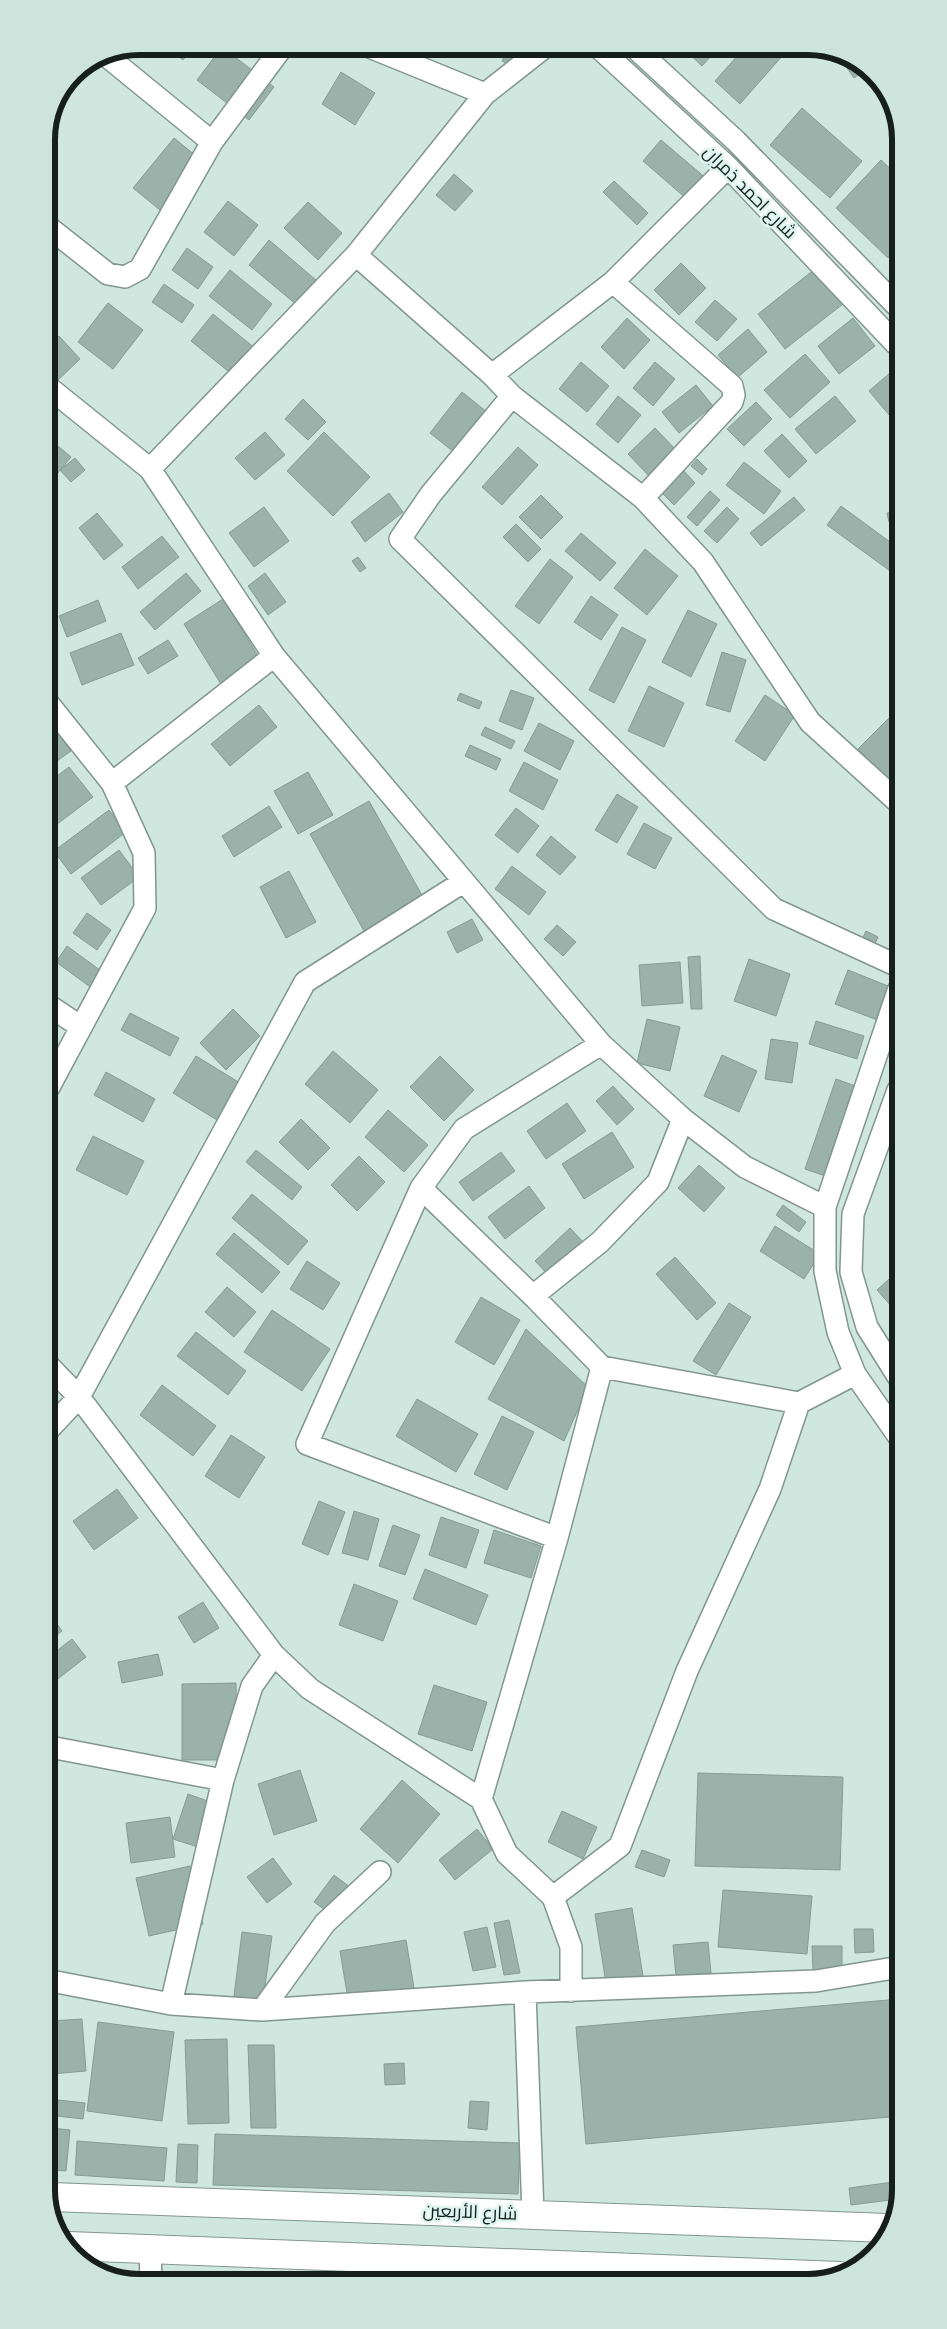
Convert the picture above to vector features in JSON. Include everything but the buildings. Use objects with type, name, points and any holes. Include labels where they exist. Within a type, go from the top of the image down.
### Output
[{"type":"main road","name":"شارع الأربعين","points":[[56,2198],[883,2228]]},
{"type":"main road","points":[[77,2246],[736,2274]]},
{"type":"street","points":[[55,232],[108,274],[125,277],[140,269],[212,142],[276,55]]},
{"type":"street","points":[[389,55],[485,94]]},
{"type":"street","points":[[150,468],[356,255],[485,94],[535,55]]},
{"type":"street","name":"شارع احمد ذمران","points":[[607,55],[728,167],[892,340]]},
{"type":"street","name":"شارع احمد ذمران","points":[[643,55],[736,142],[892,301]]},
{"type":"street","points":[[110,60],[212,142]]},
{"type":"street","points":[[492,374],[613,282],[728,167]]},
{"type":"street","points":[[356,255],[492,374],[512,396],[643,498],[703,562],[810,722],[892,797]]},
{"type":"street","points":[[613,282],[732,386],[734,395],[732,402],[643,498]]},
{"type":"street","points":[[55,392],[150,468],[274,656],[601,1044],[683,1119],[745,1167],[826,1207]]},
{"type":"street","points":[[512,396],[431,494],[400,538],[774,909],[892,963]]},
{"type":"street","points":[[112,782],[274,656]]},
{"type":"street","points":[[55,712],[112,782],[144,853],[146,908],[55,1074]]},
{"type":"street","points":[[55,1423],[79,1397],[305,982],[463,882]]},
{"type":"street","points":[[55,1010],[81,1027]]},
{"type":"street","points":[[892,1010],[826,1207],[825,1271],[838,1332],[855,1374],[892,1427]]},
{"type":"street","points":[[557,1538],[307,1444],[421,1188],[464,1129],[601,1044]]},
{"type":"street","points":[[892,1107],[853,1214],[851,1272],[867,1328],[892,1366]]},
{"type":"street","points":[[533,1296],[600,1242],[658,1182],[683,1119]]},
{"type":"street","points":[[421,1188],[533,1296],[602,1368],[800,1403],[855,1374]]},
{"type":"street","points":[[481,1799],[557,1538],[602,1368]]},
{"type":"street","points":[[55,1372],[79,1397],[274,1655],[310,1689],[481,1799],[507,1854],[553,1897],[571,1948],[571,1991]]},
{"type":"street","points":[[553,1897],[620,1846],[687,1671],[770,1489],[800,1403]]},
{"type":"street","points":[[171,2004],[223,1780],[252,1686],[274,1655]]},
{"type":"street","points":[[55,1748],[223,1780]]},
{"type":"street","points":[[262,2010],[325,1923],[380,1872]]},
{"type":"street","points":[[55,1982],[171,2004],[262,2010],[525,1992],[816,1980],[892,1968]]},
{"type":"street","points":[[525,1992],[532,2214]]},
{"type":"street","points":[[150,2249],[151,2274]]}]
